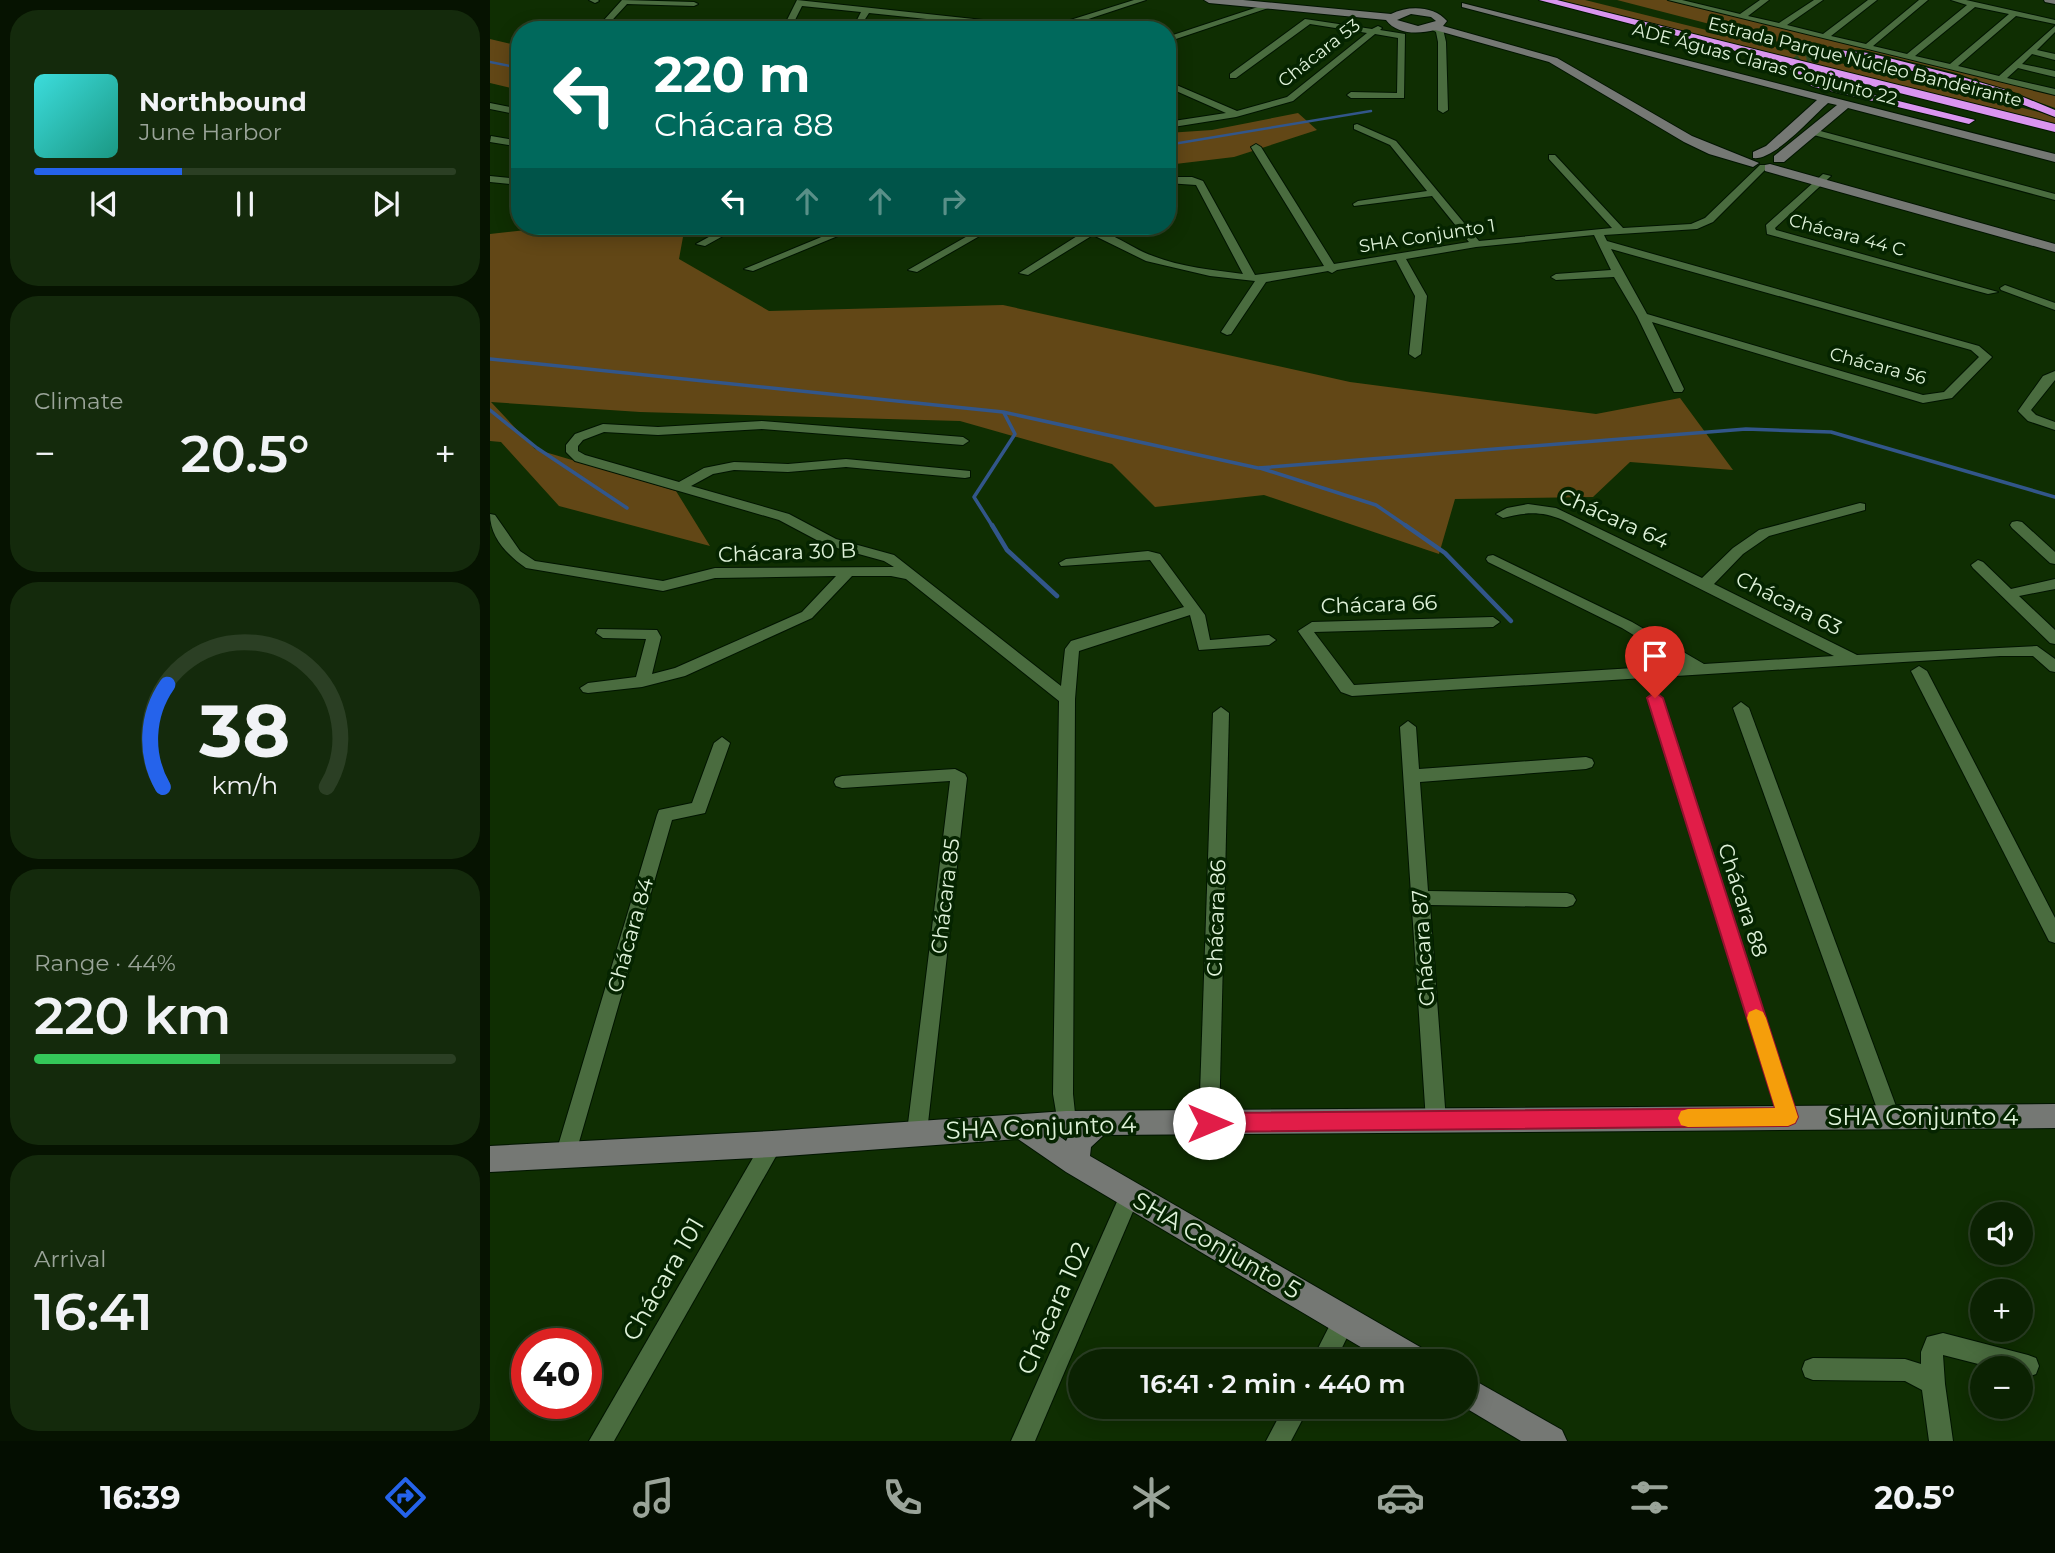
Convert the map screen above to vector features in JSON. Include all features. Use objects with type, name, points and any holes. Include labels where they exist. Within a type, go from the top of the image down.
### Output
[{"type":"highway","name":"Estrada Parque Núcleo Bandeirante","points":[[1544,0],[2055,128]]},
{"type":"highway","name":"Estrada Parque Núcleo Bandeirante","points":[[1591,0],[2054,115]]},
{"type":"highway","points":[[1827,52],[1858,54],[1979,84],[2031,103],[2054,115]]},
{"type":"highway","points":[[1796,69],[1802,77],[1818,85],[1918,110],[1968,120],[2035,123]]},
{"type":"street","points":[[1073,21],[1142,0]]},
{"type":"street","points":[[1209,0],[1271,3],[1396,16],[1416,11],[1439,0]]},
{"type":"street","points":[[1672,0],[2055,92]]},
{"type":"street","points":[[1699,7],[1709,0]]},
{"type":"street","points":[[1741,16],[1765,0]]},
{"type":"street","points":[[1780,26],[1819,0]]},
{"type":"street","points":[[1824,37],[1873,0]]},
{"type":"street","points":[[1867,47],[1924,0]]},
{"type":"street","points":[[1955,0],[2055,22]]},
{"type":"street","points":[[2049,0],[2055,1]]},
{"type":"street","points":[[604,21],[625,1],[694,4]]},
{"type":"street","points":[[791,21],[801,1],[975,21]]},
{"type":"street","points":[[1176,37],[1271,3]]},
{"type":"street","points":[[1909,57],[1973,4]]},
{"type":"street","points":[[859,21],[867,9]]},
{"type":"street","points":[[1416,11],[1450,15],[1559,58],[1688,139],[1730,157],[1768,159],[1823,179],[2029,236],[2055,239]]},
{"type":"street","points":[[1952,67],[2015,13]]},
{"type":"street","points":[[1396,16],[1404,28],[1450,15]]},
{"type":"street","points":[[1443,110],[1440,32],[1450,15]]},
{"type":"street","name":"ADE Águas Claras Conjunto 22","points":[[1450,15],[2055,158]]},
{"type":"street","name":"Chácara 53","points":[[1176,124],[1236,114],[1290,99],[1396,16]]},
{"type":"street","points":[[1233,76],[1308,21],[1377,29],[1402,36],[1401,96],[1351,95]]},
{"type":"street","name":"Chácara 53","points":[[1377,29],[1404,28]]},
{"type":"street","points":[[2001,79],[2055,28]]},
{"type":"street","points":[[2045,38],[2055,40]]},
{"type":"street","points":[[2031,51],[2055,57]]},
{"type":"street","points":[[2017,65],[2055,74]]},
{"type":"street","points":[[1176,88],[1236,114]]},
{"type":"street","points":[[1768,159],[1822,102]]},
{"type":"street","points":[[490,106],[511,110]]},
{"type":"street","points":[[1768,159],[1813,132],[1842,108]]},
{"type":"street","points":[[1357,127],[1383,136],[1394,144],[1476,244]]},
{"type":"street","points":[[1813,132],[2055,197]]},
{"type":"street","points":[[491,139],[511,142]]},
{"type":"street","points":[[1256,147],[1332,270]]},
{"type":"street","points":[[1552,157],[1620,230]]},
{"type":"street","name":"SHA Conjunto 1","points":[[1101,235],[1150,259],[1210,273],[1256,279],[1332,270],[1476,244],[1600,238],[1620,230],[1685,228],[1709,220],[1768,159]]},
{"type":"street","points":[[490,179],[511,181]]},
{"type":"street","name":"Chácara 44 C","points":[[1823,179],[1770,227],[1771,232],[1992,292]]},
{"type":"street","points":[[1176,180],[1200,183],[1256,279],[1227,332]]},
{"type":"street","points":[[1359,204],[1435,193]]},
{"type":"street","points":[[702,244],[719,235]]},
{"type":"street","points":[[749,269],[834,235]]},
{"type":"street","points":[[913,270],[976,235]]},
{"type":"street","points":[[1024,274],[1077,235]]},
{"type":"street","points":[[2029,236],[2055,248]]},
{"type":"street","points":[[1600,238],[1643,316],[1678,389]]},
{"type":"street","name":"Chácara 56","points":[[1600,238],[1975,348],[1986,357],[1948,396],[1923,399],[1643,316]]},
{"type":"street","points":[[1399,257],[1421,296],[1415,354]]},
{"type":"street","points":[[1556,277],[1618,274]]},
{"type":"street","points":[[2005,288],[2055,307]]},
{"type":"street","points":[[2055,375],[2047,380],[2024,411],[2032,418],[2055,426]]},
{"type":"street","points":[[911,576],[889,558],[831,542],[784,517],[580,458],[572,452],[572,445],[579,437],[603,428],[658,431],[762,425],[963,441]]},
{"type":"street","points":[[680,486],[709,471],[734,466],[788,468],[846,463],[965,474]]},
{"type":"street","name":"Chácara 64","points":[[1503,514],[1518,507],[1548,509],[1706,583]]},
{"type":"street","points":[[1706,583],[1738,551],[1764,533],[1860,507]]},
{"type":"street","name":"Chácara 30 B","points":[[490,518],[515,554],[531,565],[663,586],[715,573],[891,571],[911,576],[1067,699]]},
{"type":"street","points":[[2017,525],[2055,560]]},
{"type":"street","points":[[1066,563],[1148,555],[1155,557],[1198,615],[1204,646],[1269,640]]},
{"type":"street","points":[[1493,559],[1627,625],[1702,670],[2000,650],[2033,650],[2051,659]]},
{"type":"street","points":[[1978,565],[2055,639]]},
{"type":"street","points":[[588,688],[642,682],[680,672],[807,615],[849,571]]},
{"type":"street","name":"Chácara 63","points":[[1706,583],[1853,659]]},
{"type":"street","points":[[2008,594],[2055,584]]},
{"type":"street","points":[[1066,1123],[1063,1094],[1067,699],[1073,647],[1194,609]]},
{"type":"street","name":"Chácara 66","points":[[1493,622],[1306,629],[1346,688],[1355,691],[1702,670]]},
{"type":"street","points":[[603,633],[652,634],[654,637],[642,682]]},
{"type":"street","points":[[1919,671],[2055,936]]},
{"type":"street","name":"Chácara 88","points":[[1655,698],[1788,1117]]},
{"type":"street","points":[[1741,708],[1891,1117]]},
{"type":"street","name":"Chácara 86","points":[[1209,1123],[1221,713]]},
{"type":"street","name":"Chácara 87","points":[[1409,727],[1436,1121]]},
{"type":"street","name":"Chácara 84","points":[[565,1156],[665,815],[699,808],[722,743]]},
{"type":"street","points":[[1412,776],[1586,763]]},
{"type":"street","name":"Chácara 85","points":[[842,782],[955,775],[959,778],[916,1132]]},
{"type":"street","points":[[1419,898],[1566,900]]},
{"type":"street","name":"SHA Conjunto 4","points":[[490,1159],[772,1144],[1066,1123],[2055,1116]]},
{"type":"street","points":[[1076,1163],[1079,1142],[1086,1132],[1099,1123]]},
{"type":"street","name":"SHA Conjunto 5","points":[[1020,1125],[1076,1163],[1394,1349]]},
{"type":"street","name":"Chácara 101","points":[[601,1441],[772,1144]]},
{"type":"street","name":"Chácara 102","points":[[1023,1441],[1130,1195]]},
{"type":"street","points":[[1329,1349],[1345,1320]]},
{"type":"street","points":[[1941,1441],[1933,1384],[1932,1352],[1935,1345],[1943,1343],[1991,1356]]},
{"type":"street","points":[[1813,1370],[1906,1370],[1933,1384]]},
{"type":"street","points":[[1478,1398],[1551,1441]]},
{"type":"street","points":[[1278,1441],[1290,1419]]},
{"type":"shaded area","points":[[1559,0],[1585,0],[2055,116],[2055,124]]},
{"type":"shaded area","points":[[1617,0],[1666,0],[2055,95],[2055,108],[1956,73],[1864,50],[1806,49]]},
{"type":"shaded area","points":[[490,39],[511,44],[511,88],[490,83]]},
{"type":"shaded area","points":[[1298,113],[1317,130],[1234,157],[1176,164],[1176,132],[1212,130]]},
{"type":"shaded area","points":[[511,232],[511,235],[683,235],[679,259],[769,311],[1003,305],[1350,382],[1596,414],[1680,398],[1733,470],[1630,462],[1593,497],[1455,499],[1439,554],[1264,495],[1155,507],[1112,464],[960,421],[640,412],[491,402],[535,449],[676,491],[710,546],[559,506],[501,442],[490,441],[490,234]]},
{"type":"waterway","points":[[490,62],[511,66]]},
{"type":"waterway","points":[[1176,144],[1371,111]]},
{"type":"waterway","points":[[490,359],[1003,412],[1258,468],[1746,429],[1831,432],[2055,497]]},
{"type":"waterway","points":[[490,410],[537,448],[627,508]]},
{"type":"waterway","points":[[993,527],[974,497],[1015,434],[1004,413]]},
{"type":"waterway","points":[[1260,468],[1376,505],[1408,527]]},
{"type":"waterway","points":[[992,525],[1007,550],[1057,596]]},
{"type":"waterway","points":[[1405,525],[1445,553],[1511,621]]},
{"type":"tunnel","points":[[1795,69],[1795,64],[1806,56],[1827,52]]},
{"type":"slow traffic","points":[[1688,1118],[1788,1117],[1756,1018]]},
{"type":"route","points":[[1209,1123],[1788,1117],[1655,698]]}]
